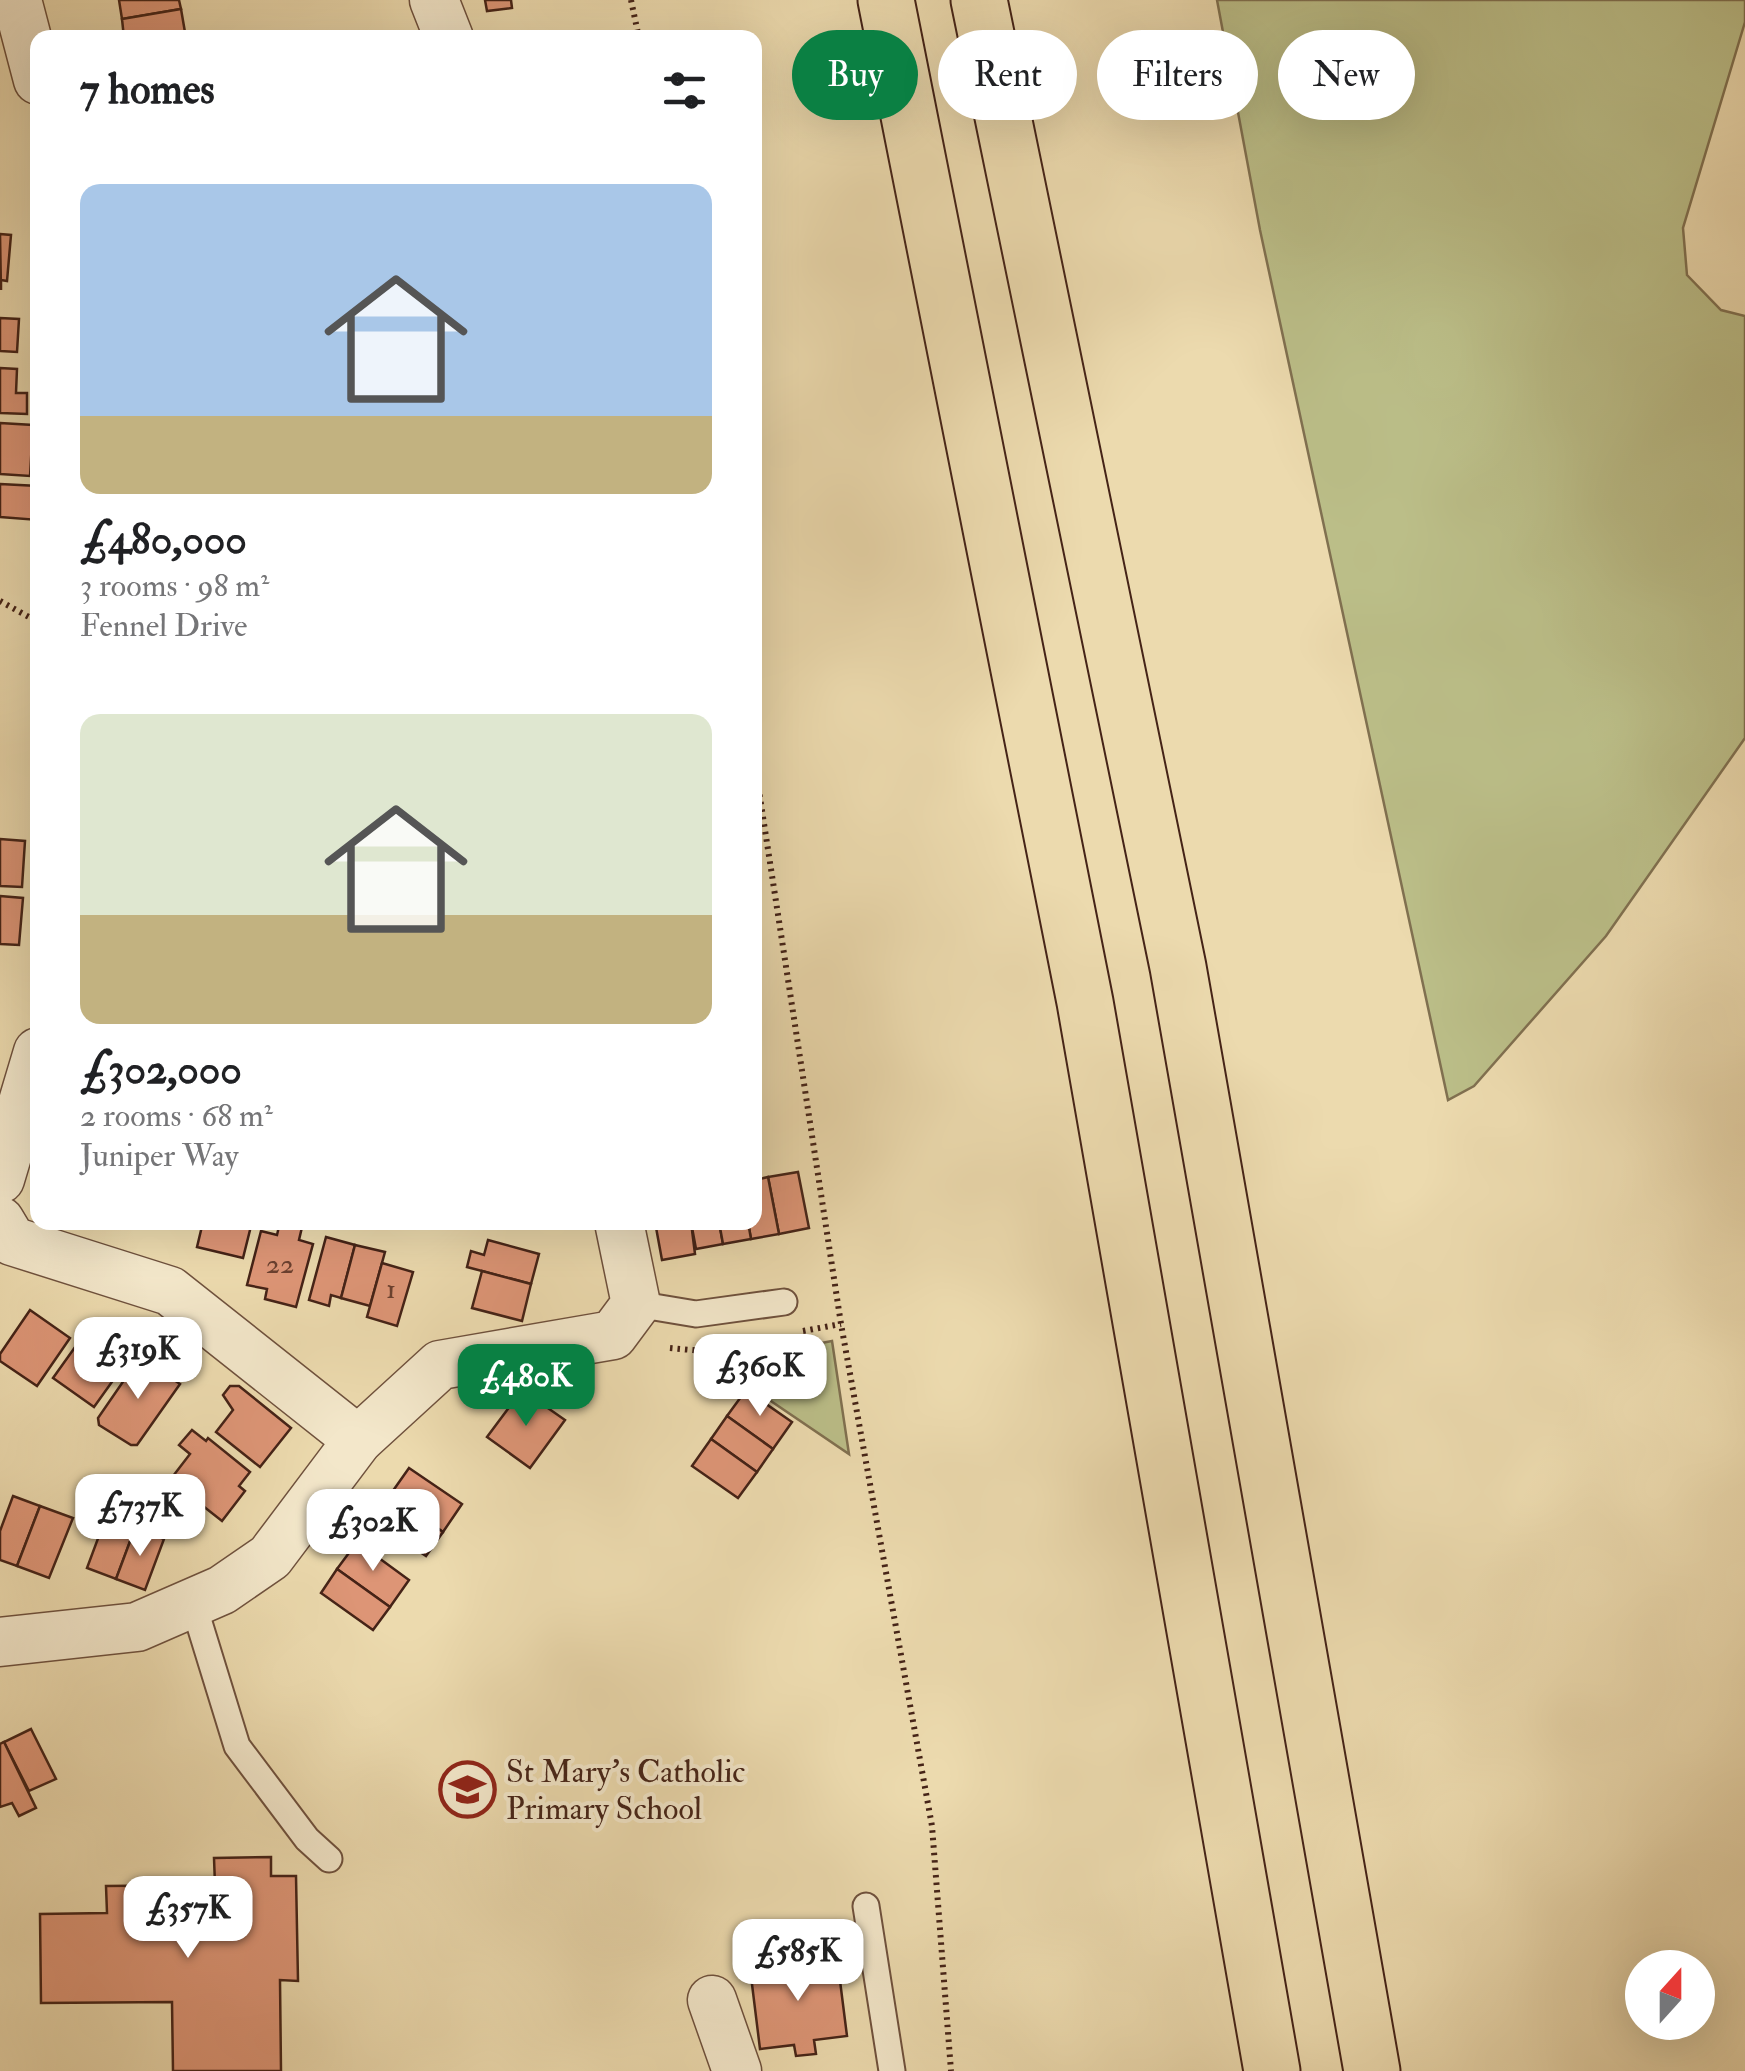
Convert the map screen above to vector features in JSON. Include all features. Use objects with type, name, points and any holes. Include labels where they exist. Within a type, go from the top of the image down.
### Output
[{"type":"highway","points":[[886,0],[1085,1002],[1272,2071]]},
{"type":"highway","points":[[979,0],[1178,967],[1372,2071]]},
{"type":"street","points":[[18,0],[30,48]]},
{"type":"street","points":[[434,0],[447,30]]},
{"type":"street","points":[[0,1179],[30,1079]]},
{"type":"street","points":[[0,1221],[12,1241],[170,1291],[358,1440]]},
{"type":"street","points":[[0,1642],[137,1627],[222,1590],[270,1557],[358,1440],[440,1365],[613,1335],[636,1304],[621,1230]]},
{"type":"street","points":[[712,2000],[737,2071]]},
{"type":"lane","points":[[636,1304],[696,1314],[784,1302]]},
{"type":"lane","points":[[193,1603],[237,1746],[306,1839],[330,1859]]},
{"type":"lane","points":[[866,1906],[892,2071]]},
{"type":"path","points":[[632,0],[638,30]]},
{"type":"path","points":[[0,600],[30,617]]},
{"type":"path","points":[[762,811],[841,1324],[932,1826],[951,2071]]},
{"type":"green space","points":[[1217,0],[1745,0],[1745,22],[1683,228],[1687,275],[1721,310],[1745,316],[1745,738],[1606,936],[1474,1086],[1448,1100],[1239,120],[1258,120],[1258,30],[1223,30]]},
{"type":"green space","points":[[832,1341],[849,1454],[715,1363]]},
{"type":"building","points":[[119,0],[179,0],[181,9],[122,19]]},
{"type":"building","points":[[485,0],[511,0],[512,8],[487,11]]},
{"type":"building","points":[[181,9],[185,30],[123,30],[122,19]]},
{"type":"building","points":[[0,234],[11,235],[7,281],[1,280],[1,290]]},
{"type":"building","points":[[0,318],[19,319],[17,352],[0,351]]},
{"type":"building","points":[[0,368],[17,369],[16,393],[27,393],[27,414],[0,413]]},
{"type":"building","points":[[0,423],[30,425],[30,476],[0,474]]},
{"type":"building","points":[[0,484],[30,486],[30,519],[0,517]]},
{"type":"building","points":[[0,839],[25,841],[22,887],[0,886]]},
{"type":"building","points":[[0,896],[23,898],[19,945],[0,944]]},
{"type":"building","points":[[798,1172],[809,1228],[779,1234],[768,1177]]},
{"type":"building","points":[[768,1177],[779,1234],[751,1239],[749,1230],[762,1230],[762,1178]]},
{"type":"building","points":[[201,1230],[250,1230],[243,1258],[197,1247]]},
{"type":"building","points":[[278,1230],[301,1230],[299,1240],[313,1244],[296,1307],[265,1299],[267,1289],[247,1285],[261,1231],[277,1235]]},
{"type":"building","points":[[656,1230],[692,1230],[695,1254],[662,1260]]},
{"type":"building","points":[[692,1230],[720,1230],[723,1244],[696,1249]]},
{"type":"building","points":[[720,1230],[749,1230],[751,1239],[723,1244]]},
{"type":"building","points":[[326,1237],[355,1245],[341,1298],[331,1295],[329,1306],[309,1300]]},
{"type":"building","points":[[488,1240],[539,1254],[531,1284],[467,1267],[471,1251],[484,1255]]},
{"type":"building","points":[[355,1245],[385,1252],[370,1306],[341,1298]]},
{"type":"building","points":[[382,1263],[413,1272],[397,1326],[367,1317]]},
{"type":"building","points":[[482,1271],[531,1284],[522,1321],[472,1308]]},
{"type":"building","points":[[30,1310],[70,1338],[37,1386],[0,1361],[0,1354]]},
{"type":"building","points":[[88,1329],[129,1358],[94,1407],[53,1378]]},
{"type":"building","points":[[140,1357],[180,1384],[137,1445],[131,1445],[99,1425],[98,1418]]},
{"type":"building","points":[[230,1386],[239,1386],[291,1428],[260,1467],[216,1432],[233,1410],[223,1395]]},
{"type":"building","points":[[522,1390],[565,1420],[530,1468],[487,1437]]},
{"type":"building","points":[[746,1390],[792,1422],[773,1449],[727,1416]]},
{"type":"building","points":[[727,1416],[773,1449],[757,1472],[711,1439]]},
{"type":"building","points":[[192,1430],[250,1472],[239,1486],[245,1491],[222,1521],[170,1480],[190,1454],[179,1445]]},
{"type":"building","points":[[711,1439],[757,1472],[738,1498],[692,1466]]},
{"type":"building","points":[[409,1468],[462,1504],[443,1532],[390,1495]]},
{"type":"building","points":[[390,1495],[443,1532],[426,1556],[373,1520]]},
{"type":"building","points":[[13,1496],[40,1506],[17,1566],[0,1560],[0,1531]]},
{"type":"building","points":[[40,1506],[73,1518],[49,1578],[17,1566]]},
{"type":"building","points":[[124,1506],[141,1512],[116,1579],[87,1568],[106,1517],[119,1522]]},
{"type":"building","points":[[135,1528],[164,1539],[145,1590],[116,1579]]},
{"type":"building","points":[[357,1542],[409,1580],[390,1607],[337,1569]]},
{"type":"building","points":[[337,1569],[390,1607],[373,1630],[321,1593]]},
{"type":"building","points":[[31,1729],[56,1779],[29,1791],[4,1742]]},
{"type":"building","points":[[4,1742],[36,1808],[19,1816],[12,1803],[0,1807],[0,1744]]},
{"type":"building","points":[[271,1857],[271,1876],[296,1876],[298,1981],[280,1980],[281,2071],[173,2071],[172,2002],[41,2003],[40,1914],[107,1913],[106,1886],[215,1885],[214,1858]]},
{"type":"building","points":[[837,1957],[847,2036],[814,2040],[816,2054],[796,2056],[794,2045],[760,2049],[750,1968]]},
{"type":"place","name":"St Mary's Catholic Primary School","points":[[467,1790]]}]
